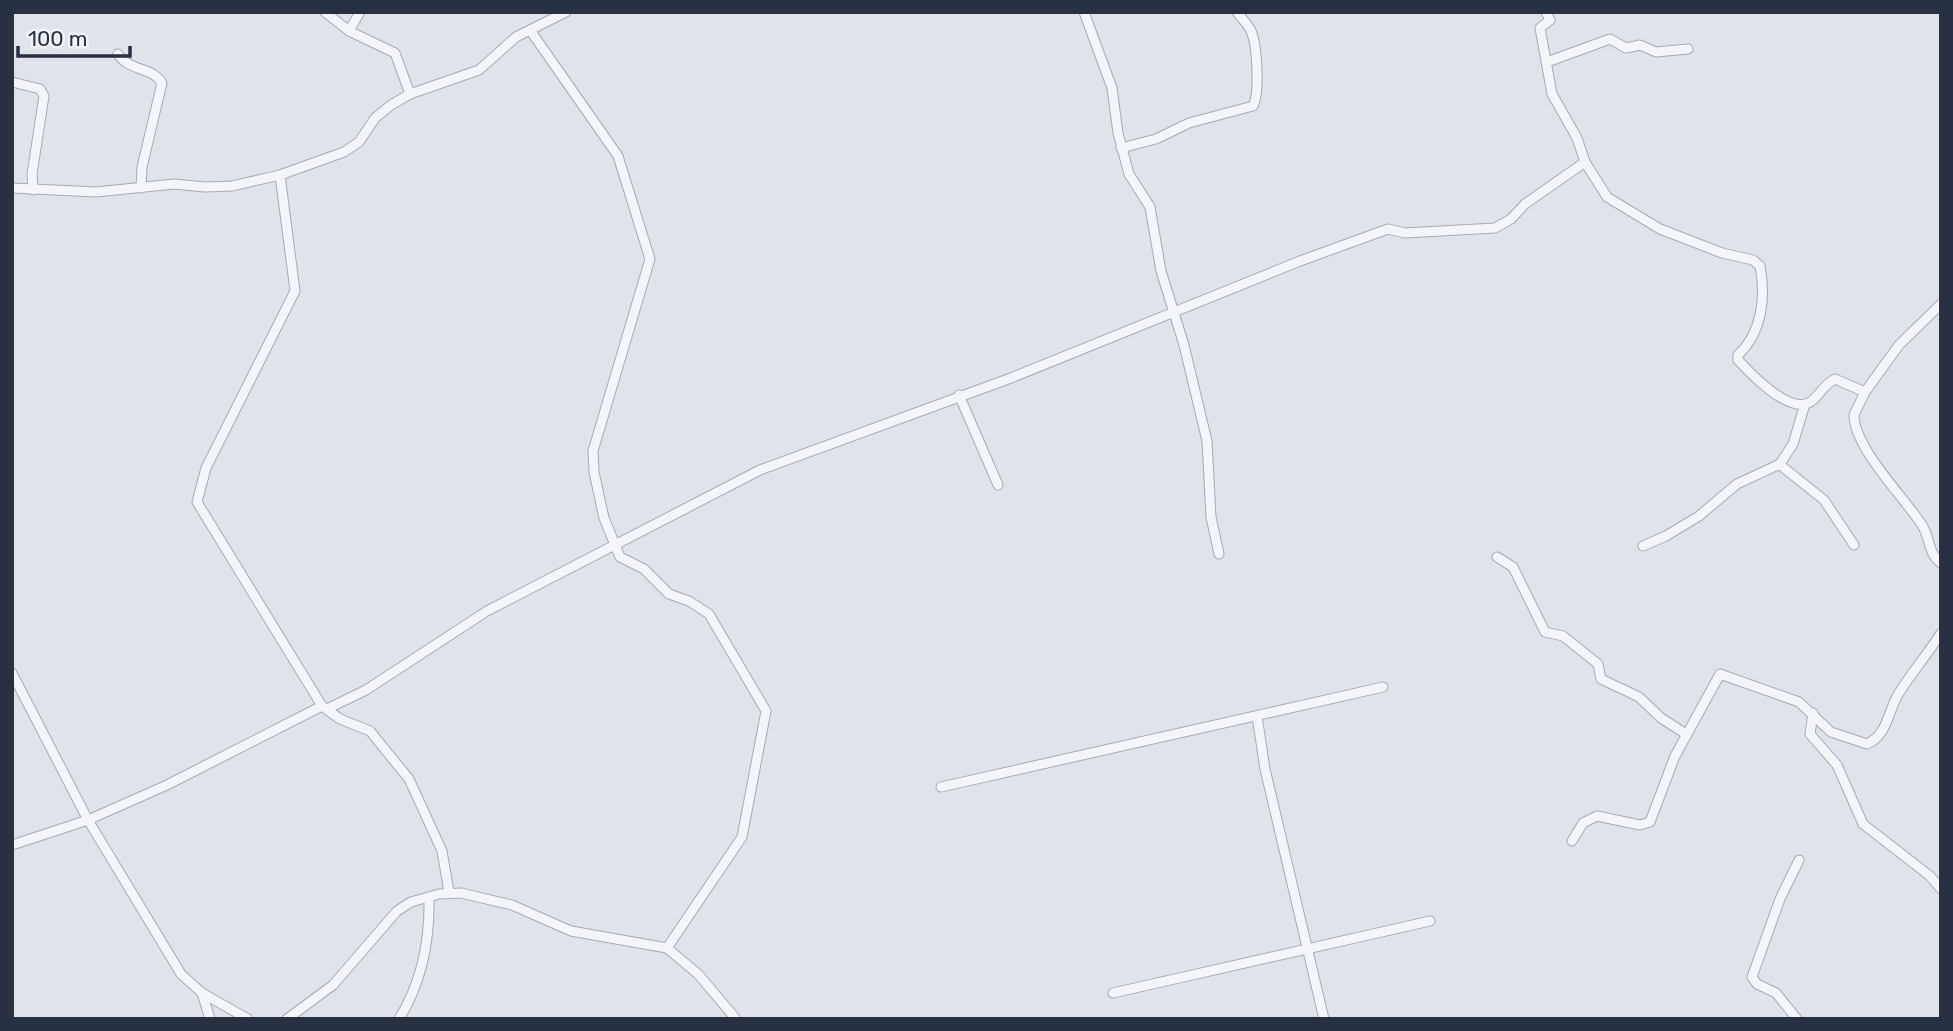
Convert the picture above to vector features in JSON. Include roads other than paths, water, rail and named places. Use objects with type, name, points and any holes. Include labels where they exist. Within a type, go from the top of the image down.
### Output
[{"type":"street","points":[[324,12],[349,31],[395,52],[410,94]]},
{"type":"street","points":[[349,31],[360,12]]},
{"type":"street","points":[[12,188],[96,191],[174,184],[232,186],[280,174],[344,152],[359,142],[379,114],[410,94],[479,70],[510,42],[566,12]]},
{"type":"street","points":[[1084,12],[1110,79],[1121,148],[1129,174],[1150,207],[1173,312],[1207,441],[1211,517],[1219,554]]},
{"type":"street","points":[[1121,148],[1156,139],[1189,123],[1253,106],[1257,95],[1254,43],[1250,29],[1237,12]]},
{"type":"street","points":[[1546,12],[1550,20],[1540,28],[1552,93],[1577,138],[1585,162],[1607,197],[1618,206],[1688,241],[1758,262],[1762,276],[1762,311],[1750,342],[1738,355],[1738,360],[1764,387],[1805,404]]},
{"type":"street","points":[[530,30],[618,156],[650,259],[593,451],[596,483],[613,545],[623,560],[645,569],[669,594],[689,601],[709,614],[766,711],[742,837],[667,948]]},
{"type":"street","points":[[1547,62],[1610,39],[1626,48],[1640,45],[1656,52],[1688,48]]},
{"type":"street","points":[[118,54],[128,64],[159,77],[162,83],[142,167],[141,188]]},
{"type":"street","points":[[12,82],[40,89],[44,96],[33,190]]},
{"type":"street","points":[[12,845],[88,820],[186,776],[325,707],[396,671],[487,611],[760,470],[1388,229],[1405,233],[1495,228],[1511,219],[1525,204],[1585,162]]},
{"type":"street","points":[[280,174],[295,291],[206,468],[197,498],[201,510],[325,707],[340,719],[370,731],[409,779],[442,851],[449,892]]},
{"type":"street","points":[[1941,304],[1932,316],[1905,338],[1865,392],[1854,415],[1856,427],[1874,459],[1920,522],[1933,555],[1941,563]]},
{"type":"street","points":[[1643,546],[1666,536],[1704,512],[1737,484],[1779,464],[1793,444],[1805,404],[1835,379],[1865,392]]},
{"type":"street","points":[[959,395],[998,485]]},
{"type":"street","points":[[1779,464],[1824,500],[1854,545]]},
{"type":"street","points":[[1497,557],[1513,567],[1545,632],[1567,639],[1598,664],[1601,679],[1639,696],[1661,718],[1686,734]]},
{"type":"street","points":[[1572,841],[1583,823],[1597,816],[1648,824],[1686,734],[1720,674],[1799,702],[1831,733],[1870,743],[1886,724],[1899,692],[1941,633]]},
{"type":"street","points":[[12,673],[88,820],[181,974],[202,993],[248,1019]]},
{"type":"street","points":[[942,787],[1383,687]]},
{"type":"street","points":[[1813,713],[1810,734],[1837,765],[1861,820],[1930,876],[1941,889]]},
{"type":"street","points":[[1257,716],[1265,769],[1324,1019]]},
{"type":"street","points":[[1797,1019],[1776,993],[1756,984],[1752,976],[1780,899],[1799,860]]},
{"type":"street","points":[[288,1019],[299,1013],[344,974],[397,911],[411,902],[449,892],[512,905],[571,931],[667,948],[698,974],[736,1019]]},
{"type":"street","points":[[399,1019],[414,995],[419,977],[429,919],[429,897]]},
{"type":"street","points":[[1113,993],[1430,921]]},
{"type":"street","points":[[202,993],[210,1019]]}]
